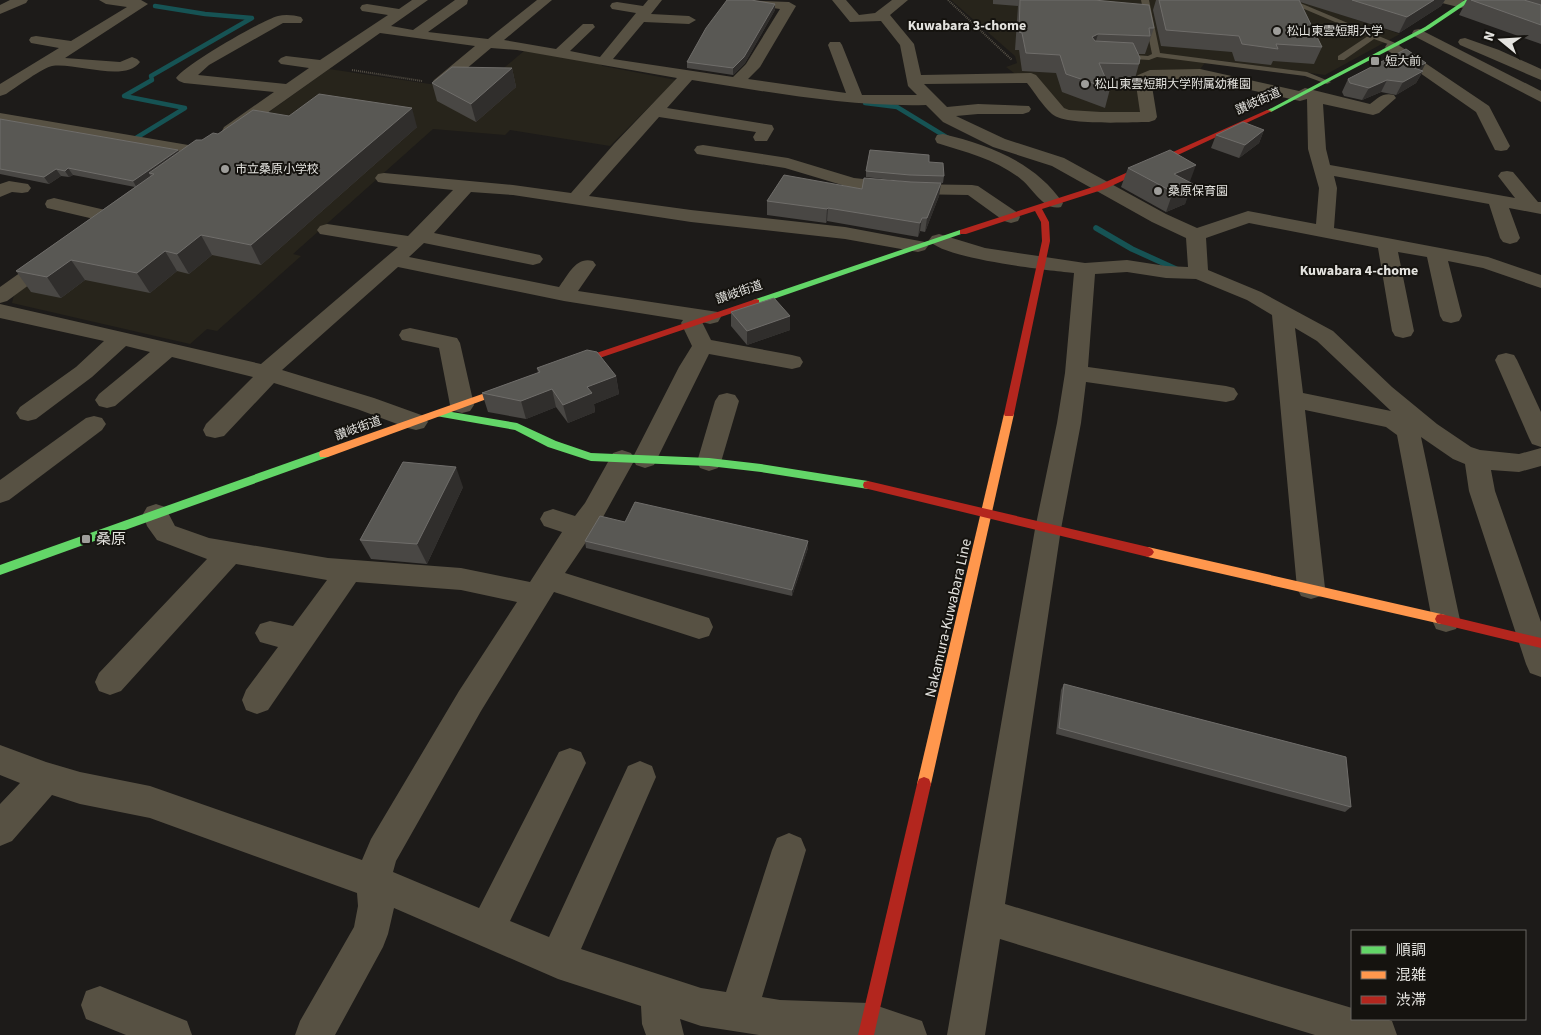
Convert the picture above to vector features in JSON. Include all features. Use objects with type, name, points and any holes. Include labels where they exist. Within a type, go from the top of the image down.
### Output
[{"type":"street","points":[[0,10],[21,0]]},
{"type":"street","points":[[0,91],[51,62],[73,46],[141,4],[106,0]]},
{"type":"street","points":[[178,168],[322,65],[421,0]]},
{"type":"street","points":[[440,83],[545,0]]},
{"type":"street","points":[[737,82],[752,68],[789,6],[744,0]]},
{"type":"street","points":[[839,0],[855,19],[884,17]]},
{"type":"street","points":[[901,0],[882,14],[906,44],[916,86],[941,113],[971,131],[1058,162],[1159,218],[1196,235],[1248,216],[1488,263],[1541,282]]},
{"type":"street","points":[[1447,0],[1465,2]]},
{"type":"street","points":[[416,34],[462,1]]},
{"type":"street","name":"讃岐街道","points":[[552,372],[918,246],[1102,187],[1307,96],[1327,82],[1423,30],[1465,2]]},
{"type":"street","points":[[617,6],[648,9],[689,20]]},
{"type":"street","points":[[367,8],[401,13]]},
{"type":"street","points":[[604,61],[648,9]]},
{"type":"street","points":[[91,18],[114,21]]},
{"type":"street","points":[[288,89],[184,78],[204,62],[281,19],[296,20]]},
{"type":"street","points":[[378,28],[560,53],[737,82],[773,94],[856,99],[929,100]]},
{"type":"street","points":[[560,53],[588,28]]},
{"type":"street","points":[[67,30],[92,34]]},
{"type":"street","points":[[1423,30],[1494,53],[1541,75]]},
{"type":"street","points":[[1423,30],[1541,97]]},
{"type":"street","points":[[36,40],[73,46]]},
{"type":"street","points":[[835,46],[856,99]]},
{"type":"street","points":[[1394,46],[1483,109],[1502,146]]},
{"type":"street","points":[[286,61],[322,65]]},
{"type":"street","points":[[51,62],[123,67],[132,62]]},
{"type":"street","points":[[914,80],[1031,78],[1058,111],[1069,116],[1149,117],[1143,78],[1150,75],[1200,74],[1373,110],[1388,98]]},
{"type":"street","points":[[577,198],[620,148],[689,75]]},
{"type":"street","points":[[1307,96],[1316,149],[1328,188],[1327,216],[1324,231]]},
{"type":"street","points":[[941,113],[978,109],[1023,109]]},
{"type":"street","points":[[655,111],[766,129],[760,137]]},
{"type":"street","points":[[0,118],[200,152]]},
{"type":"street","points":[[943,139],[976,149],[1020,169],[1037,184],[1046,206]]},
{"type":"street","points":[[709,155],[817,165],[852,183],[909,189],[972,190],[1011,217]]},
{"type":"street","points":[[1322,169],[1537,208]]},
{"type":"street","points":[[1507,176],[1537,208]]},
{"type":"street","points":[[384,178],[577,198],[691,216],[845,233],[918,246]]},
{"type":"street","points":[[0,192],[10,186],[22,188]]},
{"type":"street","points":[[215,430],[294,346],[417,239],[467,186]]},
{"type":"street","points":[[1497,200],[1510,238]]},
{"type":"street","points":[[54,204],[118,212],[95,228]]},
{"type":"street","name":"Nakamura-Kuwabara Line","points":[[867,1029],[987,514],[1042,262],[1048,233],[1046,206]]},
{"type":"street","points":[[327,230],[417,239],[533,259]]},
{"type":"street","points":[[1196,235],[1196,262],[1199,273]]},
{"type":"street","points":[[939,240],[950,245],[984,254],[1085,269],[1127,266],[1166,272],[1199,273],[1254,296],[1325,336],[1384,393],[1428,430],[1462,453],[1476,459],[1519,463],[1541,457]]},
{"type":"street","points":[[1387,244],[1403,331]]},
{"type":"street","points":[[0,297],[63,251]]},
{"type":"street","points":[[1436,253],[1451,316]]},
{"type":"street","points":[[314,1035],[370,934],[376,906],[374,881],[377,866],[393,835],[470,701],[542,587],[580,528],[634,459],[703,346],[701,320],[564,295],[393,260]]},
{"type":"street","points":[[564,295],[586,265]]},
{"type":"street","points":[[966,1035],[1048,529],[1062,464],[1076,373],[1085,269]]},
{"type":"street","points":[[0,310],[268,374],[375,406],[416,422]]},
{"type":"street","points":[[1283,314],[1311,588]]},
{"type":"street","points":[[410,335],[449,343],[462,405]]},
{"type":"street","points":[[28,414],[64,385],[84,372],[120,339]]},
{"type":"street","points":[[703,346],[792,362]]},
{"type":"street","points":[[107,400],[166,350]]},
{"type":"street","points":[[1506,360],[1541,438]]},
{"type":"street","points":[[1076,373],[1226,394]]},
{"type":"street","name":"讃岐街道","points":[[0,570],[534,378]]},
{"type":"street","points":[[1292,399],[1393,420],[1408,431],[1446,620]]},
{"type":"street","points":[[709,462],[727,401]]},
{"type":"street","points":[[438,414],[517,428],[552,444],[591,457],[709,462],[868,485],[924,497],[1048,529],[1446,620],[1538,649]]},
{"type":"street","points":[[0,493],[94,424]]},
{"type":"street","points":[[1476,459],[1482,491],[1538,649]]},
{"type":"street","points":[[156,514],[160,526],[166,534],[207,548],[328,569],[542,587],[699,627]]},
{"type":"street","points":[[553,519],[580,528]]},
{"type":"street","points":[[110,682],[230,552]]},
{"type":"street","points":[[257,700],[349,571]]},
{"type":"street","points":[[270,633],[300,640]]},
{"type":"street","points":[[0,760],[46,778],[80,788],[150,802],[374,881],[558,960],[701,1006],[780,1019],[908,1035]]},
{"type":"street","points":[[487,929],[570,763]]},
{"type":"street","points":[[558,960],[640,776]]},
{"type":"street","points":[[0,829],[46,778]]},
{"type":"street","points":[[738,1012],[789,850]]},
{"type":"street","points":[[985,916],[1378,1035]]},
{"type":"street","points":[[660,993],[661,1024],[665,1035]]},
{"type":"street","points":[[100,1005],[173,1035]]},
{"type":"lane","points":[[1145,0],[1156,55]]},
{"type":"lane","points":[[1287,0],[1394,46]]},
{"type":"lane","points":[[1341,58],[1373,36]]},
{"type":"lane","points":[[1112,56],[1149,58],[1156,55],[1210,60],[1306,74],[1327,82]]},
{"type":"path","points":[[948,0],[1007,53],[1012,60],[1000,65],[1015,78]]},
{"type":"path","points":[[322,65],[440,83]]},
{"type":"shaded area","points":[[951,0],[1297,0],[1400,34],[1325,75],[1208,59],[1197,73],[1151,74],[1145,116],[1067,113],[1006,67],[1017,63],[1015,56]]},
{"type":"shaded area","points":[[524,51],[598,63],[603,66],[676,80],[610,146],[510,130],[505,135],[433,129],[293,254],[301,256],[217,331],[207,329],[190,344],[12,303],[14,295],[329,69],[430,84],[481,87]]},
{"type":"building","points":[[727,0],[751,0],[775,4],[744,57],[733,68],[687,62],[706,28]]},
{"type":"building","points":[[1020,0],[1094,0],[1149,5],[1154,28],[1149,28],[1150,36],[1098,34],[1092,37],[1095,41],[1133,43],[1140,58],[1139,64],[1099,63],[1110,89],[1066,74],[1060,55],[1026,53],[1022,33],[1019,32]]},
{"type":"building","points":[[1159,0],[1299,0],[1322,47],[1276,44],[1278,49],[1242,44],[1239,36],[1166,30]]},
{"type":"building","points":[[1352,0],[1434,0],[1407,17]]},
{"type":"building","points":[[1471,0],[1524,0],[1541,5],[1541,25]]},
{"type":"building","points":[[1406,49],[1426,63],[1414,68],[1423,71],[1403,82],[1387,80],[1369,88],[1350,83],[1348,79]]},
{"type":"building","points":[[452,67],[512,68],[471,104],[432,83]]},
{"type":"building","points":[[319,94],[412,108],[251,245],[201,235],[177,254],[165,251],[137,273],[71,260],[47,277],[16,271],[154,174],[149,173],[196,140],[202,140],[213,133],[218,134],[253,110],[289,116]]},
{"type":"building","points":[[0,119],[178,150],[133,181],[68,168],[65,171],[56,169],[44,177],[0,169]]},
{"type":"building","points":[[1243,122],[1264,130],[1245,145],[1216,135]]},
{"type":"building","points":[[870,150],[929,155],[929,162],[943,163],[944,176],[866,171]]},
{"type":"building","points":[[1170,150],[1196,165],[1174,174],[1193,184],[1173,192],[1128,168]]},
{"type":"building","points":[[784,175],[862,189],[864,178],[941,183],[927,218],[922,218],[920,223],[828,208],[767,201]]},
{"type":"building","points":[[774,298],[790,316],[747,331],[731,312]]},
{"type":"building","points":[[587,350],[597,352],[616,376],[587,387],[592,393],[563,405],[552,389],[521,401],[482,393],[540,372],[537,368]]},
{"type":"building","points":[[403,462],[456,467],[417,544],[360,540]]},
{"type":"building","points":[[635,502],[808,541],[792,590],[585,541],[600,516],[625,522]]},
{"type":"building","points":[[1064,684],[1346,757],[1351,807],[1059,728]]},
{"type":"waterway","points":[[131,141],[185,108],[124,96],[152,80],[151,76],[252,18],[205,14],[155,6]]},
{"type":"waterway","points":[[865,103],[897,107],[948,138]]},
{"type":"waterway","points":[[1096,228],[1132,249],[1176,269]]},
{"type":"traffic: fast","points":[[1269,111],[1427,28],[1469,0]]},
{"type":"traffic: fast","points":[[756,302],[963,232]]},
{"type":"traffic: fast","points":[[440,414],[517,427],[552,444],[591,457],[709,462],[761,468],[868,485]]},
{"type":"traffic: fast","points":[[0,570],[324,454]]},
{"type":"traffic: slow","points":[[324,454],[519,384]]},
{"type":"traffic: slow","points":[[924,784],[1009,414]]},
{"type":"traffic: slow","points":[[1148,552],[1441,619]]},
{"type":"traffic: jam","points":[[963,232],[1102,187],[1269,111]]},
{"type":"traffic: jam","points":[[1009,414],[1046,241],[1045,222],[1038,209]]},
{"type":"traffic: jam","points":[[564,367],[756,302]]},
{"type":"traffic: jam","points":[[868,485],[1148,552]]},
{"type":"traffic: jam","points":[[1441,619],[1541,643]]},
{"type":"traffic: jam","points":[[866,1035],[924,784]]},
{"type":"place","name":"松山東雲短期大学","points":[[1277,31]]},
{"type":"place","name":"短大前","points":[[1375,61]]},
{"type":"place","name":"松山東雲短期大学附属幼稚園","points":[[1085,84]]},
{"type":"place","name":"市立桑原小学校","points":[[225,169]]},
{"type":"place","name":"桑原保育園","points":[[1158,191]]},
{"type":"place","name":"桑原","points":[[86,539]]},
{"type":"district","name":"Kuwabara 3-chome","points":[[967,25]]},
{"type":"district","name":"Kuwabara 4-chome","points":[[1359,270]]}]
